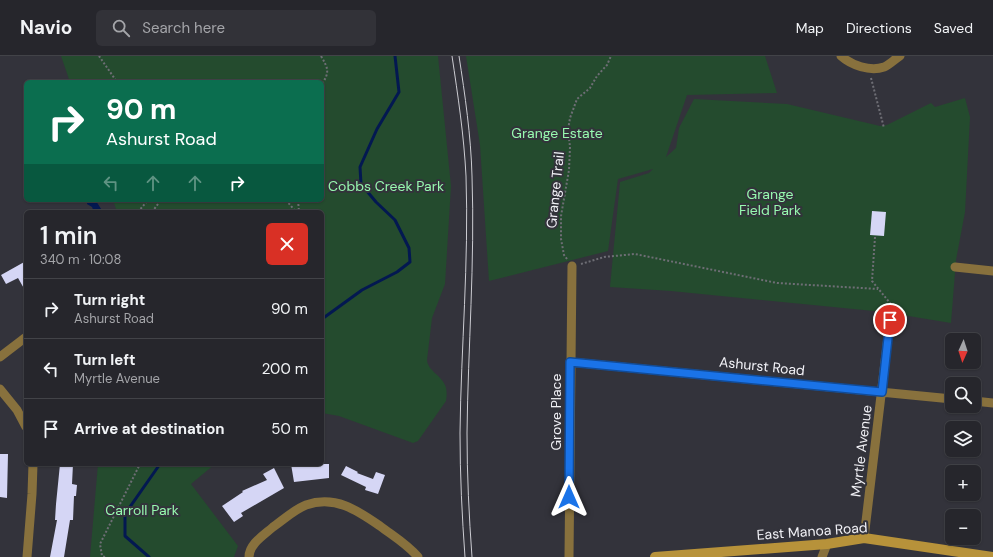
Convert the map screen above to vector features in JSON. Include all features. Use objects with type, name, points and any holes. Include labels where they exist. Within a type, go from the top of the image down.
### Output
[{"type":"main road","name":"East Manoa Road","points":[[656,557],[827,544],[864,538],[993,557]]},
{"type":"street","points":[[843,58],[869,69],[884,67],[900,56]]},
{"type":"street","name":"Grove Place","points":[[569,557],[572,266]]},
{"type":"street","points":[[955,267],[993,271]]},
{"type":"street","name":"Myrtle Avenue","points":[[864,538],[890,320]]},
{"type":"street","points":[[0,358],[24,340]]},
{"type":"street","name":"Ashurst Road","points":[[570,362],[945,398]]},
{"type":"street","points":[[0,389],[17,410],[24,423]]},
{"type":"street","points":[[981,402],[993,403]]},
{"type":"street","points":[[27,557],[33,466]]},
{"type":"street","points":[[249,557],[249,552],[252,546],[265,534],[306,505],[320,502],[335,502],[352,508],[409,548],[418,557]]},
{"type":"street","points":[[822,557],[827,544]]},
{"type":"path","points":[[99,56],[116,80]]},
{"type":"path","points":[[321,56],[328,70],[324,81]]},
{"type":"path","name":"Grange Trail","points":[[572,266],[564,254],[561,238],[561,216],[569,170],[570,147],[568,130],[570,118],[576,99],[590,88],[597,76],[607,65],[611,56]]},
{"type":"path","points":[[869,69],[884,128]]},
{"type":"path","points":[[140,210],[146,202]]},
{"type":"path","points":[[288,202],[295,210]]},
{"type":"path","points":[[875,237],[872,281],[890,303],[890,320]]},
{"type":"path","points":[[572,266],[604,258],[635,254],[777,283],[878,289]]},
{"type":"path","points":[[105,557],[102,556],[100,544],[139,466]]},
{"type":"green space","name":"Cobbs Creek Park","points":[[61,56],[438,56],[451,186],[445,284],[432,318],[427,360],[432,370],[441,378],[445,385],[447,397],[446,401],[418,441],[413,443],[339,416],[324,413],[324,210],[116,210],[114,202],[324,202],[324,80],[69,80]]},
{"type":"green space","name":"Grange Field Park","points":[[466,56],[765,56],[777,93],[687,95],[666,157],[676,148],[679,128],[694,99],[787,104],[880,126],[887,125],[931,103],[935,107],[965,98],[970,117],[965,212],[956,260],[951,323],[884,312],[671,291],[610,287],[620,182],[649,173],[653,169],[618,179],[608,251],[489,281],[480,145]]},
{"type":"green space","name":"Carroll Park","points":[[98,466],[213,466],[191,484],[238,546],[234,557],[90,557]]},
{"type":"shaded area","points":[[87,202],[97,202],[102,210],[93,210],[92,207],[87,204]]},
{"type":"building","points":[[872,211],[886,212],[884,236],[870,235]]},
{"type":"building","points":[[24,262],[24,288],[18,278],[6,284],[1,275]]},
{"type":"building","points":[[0,454],[8,454],[7,498],[0,497]]},
{"type":"building","points":[[324,464],[329,464],[329,478],[294,482],[291,466],[324,466]]},
{"type":"building","points":[[60,466],[73,466],[72,484],[77,485],[76,496],[74,496],[73,520],[70,520],[64,557],[50,557],[57,520],[55,520]]},
{"type":"building","points":[[346,466],[358,472],[357,473],[373,479],[376,472],[385,475],[378,494],[365,490],[366,487],[341,475]]},
{"type":"building","points":[[274,468],[284,488],[241,513],[243,516],[234,522],[222,506],[243,492],[242,491],[267,480],[263,474]]},
{"type":"waterway","points":[[324,318],[362,290],[397,272],[410,262],[409,248],[395,220],[376,202],[361,184],[360,167],[377,129],[399,92],[395,56]]},
{"type":"waterway","points":[[149,557],[125,536],[125,514],[159,466]]},
{"type":"tram line","points":[[452,56],[459,101],[465,161],[467,208],[460,433],[461,495],[465,557]]},
{"type":"tram line","points":[[459,56],[469,131],[473,208],[467,433],[468,495],[472,557]]},
{"type":"route","points":[[569,497],[570,362],[882,392],[890,320]]},
{"type":"park label","name":"Grange Estate","points":[[557,133]]}]
